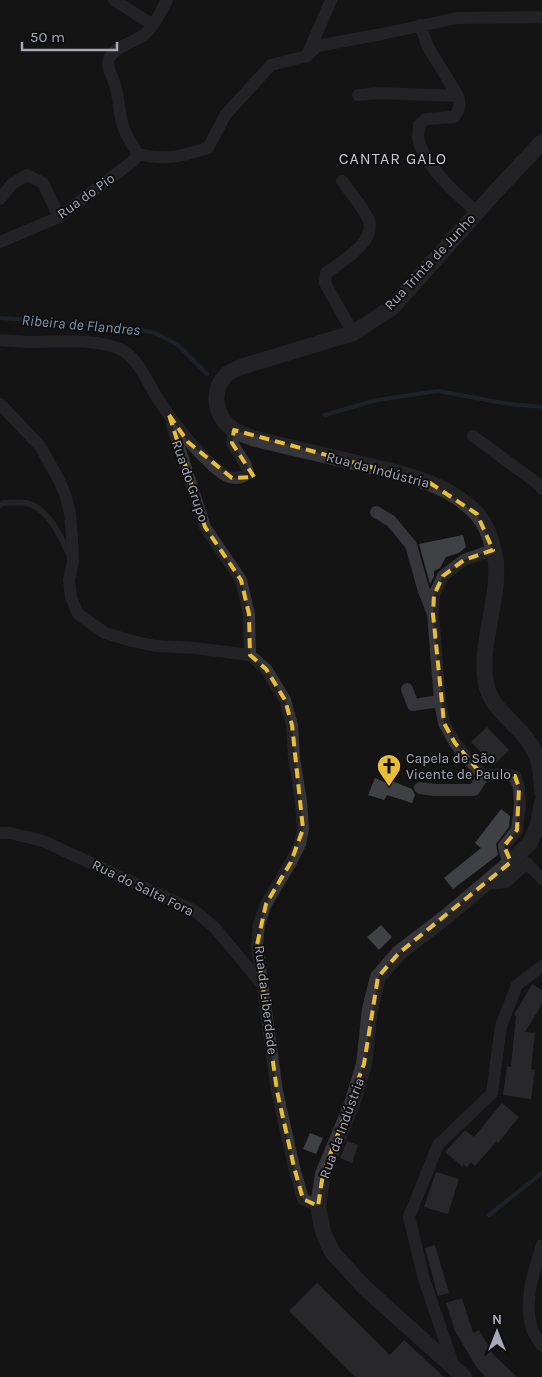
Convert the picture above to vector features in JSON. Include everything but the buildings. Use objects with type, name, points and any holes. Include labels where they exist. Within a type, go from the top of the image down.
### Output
[{"type":"street","points":[[114,0],[153,25]]},
{"type":"street","points":[[167,0],[153,25],[145,34],[115,52],[109,60],[109,69],[115,84],[122,123],[130,142],[138,154],[155,159],[181,157],[208,148],[226,114],[271,65],[307,56],[317,46],[457,18],[542,16]]},
{"type":"street","points":[[307,56],[331,0]]},
{"type":"street","points":[[420,25],[428,47],[461,102],[458,113],[454,117],[426,119],[419,125],[418,137],[422,150],[432,166],[461,198],[477,212]]},
{"type":"street","points":[[358,95],[380,92],[458,96]]},
{"type":"street","name":"Rua Trinta de Junho","points":[[217,386],[228,373],[244,366],[353,333],[393,307],[477,212],[541,145]]},
{"type":"street","name":"Rua do Pio","points":[[0,242],[59,217],[133,161],[138,154]]},
{"type":"street","points":[[0,199],[12,184],[27,175],[43,183],[59,217]]},
{"type":"street","points":[[342,181],[368,220],[370,230],[365,241],[349,257],[326,273],[325,283],[353,333]]},
{"type":"street","points":[[0,340],[79,341],[108,345],[129,354],[143,371],[154,392],[188,442],[220,472],[232,478],[242,478],[248,473],[246,465],[232,443],[234,430]]},
{"type":"street","name":"Rua da Indústria","points":[[217,386],[216,405],[223,420],[234,430],[252,438],[390,471],[430,483],[455,496],[477,514],[490,538],[496,562],[496,585],[483,660],[486,686],[496,704],[534,750],[541,771],[542,791]]},
{"type":"street","points":[[0,404],[40,446],[58,478],[70,513],[73,562],[69,580],[71,597],[78,614],[106,633],[156,646],[195,648],[250,655]]},
{"type":"street","name":"Rua do Grupo","points":[[169,415],[206,527],[241,580],[249,614],[250,655]]},
{"type":"street","points":[[473,436],[541,486],[542,489]]},
{"type":"street","points":[[376,512],[391,521],[411,545],[423,588],[433,614]]},
{"type":"street","points":[[483,776],[455,743],[444,723],[440,701],[433,614],[434,595],[443,576],[464,560],[493,550]]},
{"type":"street","name":"Rua da Liberdade","points":[[250,655],[266,669],[285,700],[292,725],[303,829],[300,844],[266,904],[256,945],[277,1091],[294,1167],[303,1198],[318,1206]]},
{"type":"street","points":[[407,689],[413,705],[440,701]]},
{"type":"street","points":[[483,776],[500,774],[514,776],[519,788],[520,805],[517,830],[504,846],[510,862]]},
{"type":"street","points":[[420,788],[474,790],[483,776]]},
{"type":"street","name":"Rua da Indústria","points":[[459,1372],[365,1288],[332,1252],[323,1232],[318,1206],[324,1174],[352,1104],[364,1064],[370,1010],[378,977],[399,952],[447,916],[530,843],[538,824],[542,802]]},
{"type":"street","name":"Rua do Salta Fora","points":[[0,833],[10,833],[43,841],[195,912],[215,928],[261,983]]},
{"type":"street","points":[[485,884],[506,882],[527,863],[542,879]]},
{"type":"street","points":[[459,1372],[424,1279],[408,1217],[438,1145],[492,1093],[501,1026],[507,1010],[517,985],[542,966]]},
{"type":"street","points":[[542,1245],[528,1300],[532,1329],[542,1346]]},
{"type":"lane","points":[[0,505],[3,503],[25,503],[38,507],[51,522],[73,562]]},
{"type":"highlighted area","points":[[169,415],[188,442],[232,478],[254,477],[232,443],[234,430],[430,483],[477,514],[493,550],[464,560],[443,576],[434,595],[433,614],[444,723],[455,743],[483,776],[515,776],[519,788],[517,830],[504,846],[511,862],[399,953],[378,977],[364,1064],[323,1174],[318,1206],[303,1199],[294,1167],[277,1091],[257,945],[266,904],[291,862],[303,829],[292,725],[285,700],[266,669],[250,655],[249,614],[241,580],[205,527]]},
{"type":"waterway","name":"Ribeira de Flandres","points":[[0,318],[121,326],[155,333],[177,344],[207,374]]},
{"type":"waterway","points":[[325,415],[377,400],[438,391],[509,404],[542,407]]},
{"type":"waterway","points":[[489,1215],[542,1173]]},
{"type":"place","name":"Capela de São Vicente de Paulo","points":[[389,787]]},
{"type":"district","name":"CANTAR GALO","points":[[393,158]]}]
